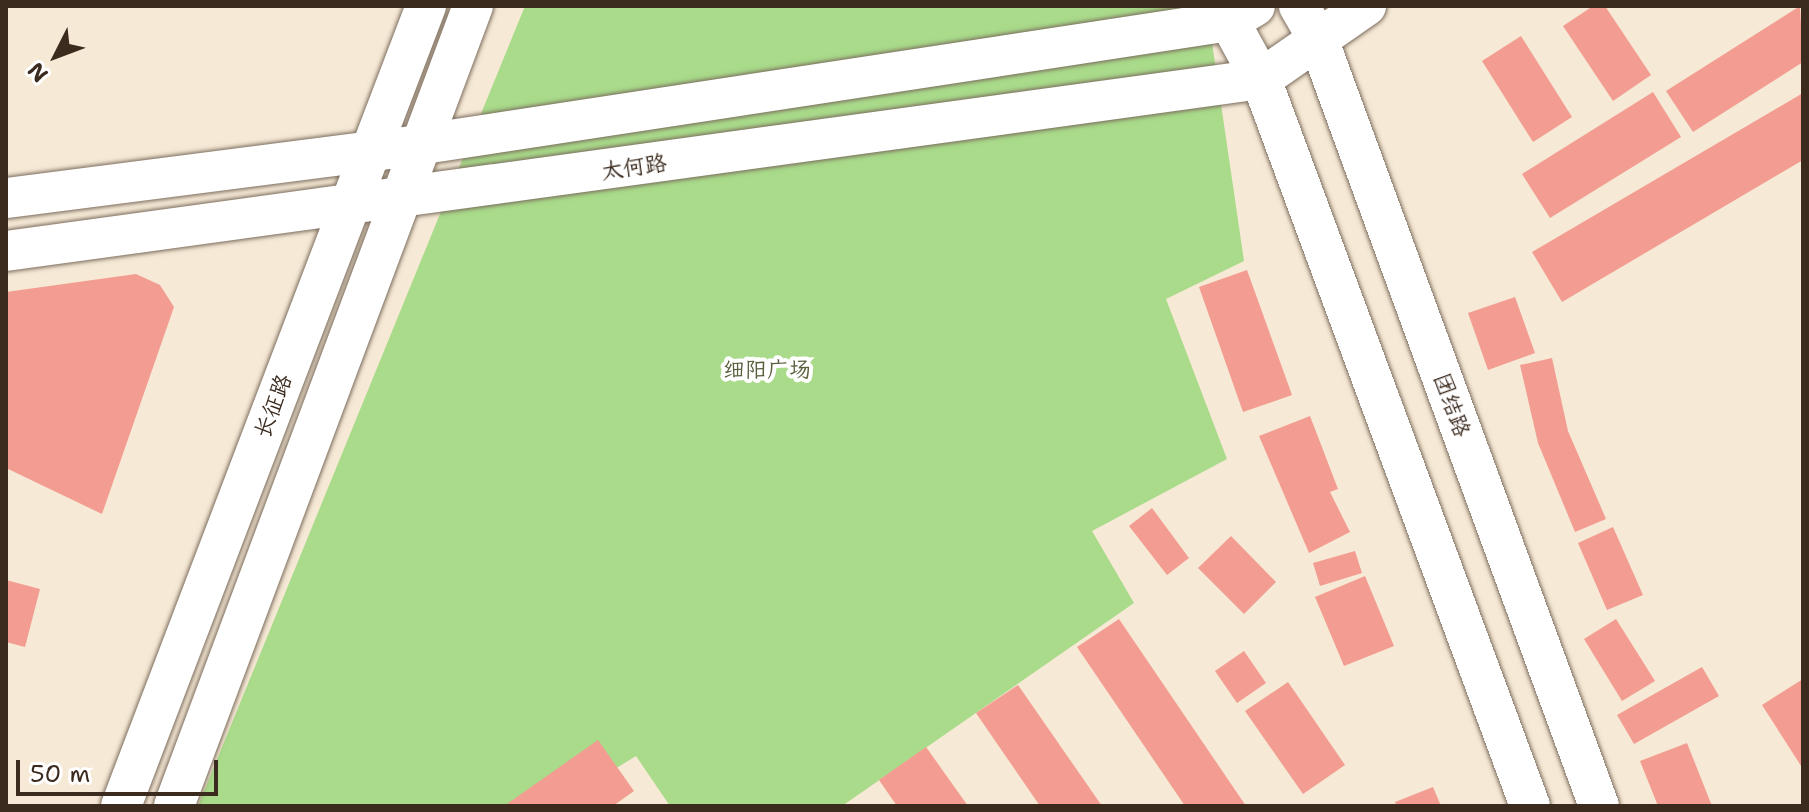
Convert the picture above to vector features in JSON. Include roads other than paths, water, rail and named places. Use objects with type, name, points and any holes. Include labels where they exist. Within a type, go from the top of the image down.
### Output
[{"type":"main road","name":"长征路","points":[[121,806],[426,6]]},
{"type":"main road","name":"长征路","points":[[174,806],[400,200],[417,145],[473,6]]},
{"type":"main road","points":[[1261,79],[1309,22],[1366,6]]},
{"type":"main road","points":[[6,198],[417,145],[1236,11],[1530,806]]},
{"type":"main road","name":"团结路","points":[[1309,22],[1599,806]]},
{"type":"main road","name":"太何路","points":[[6,251],[400,200],[1261,79]]},
{"type":"park label","name":"细阳广场","points":[[767,370]]}]
